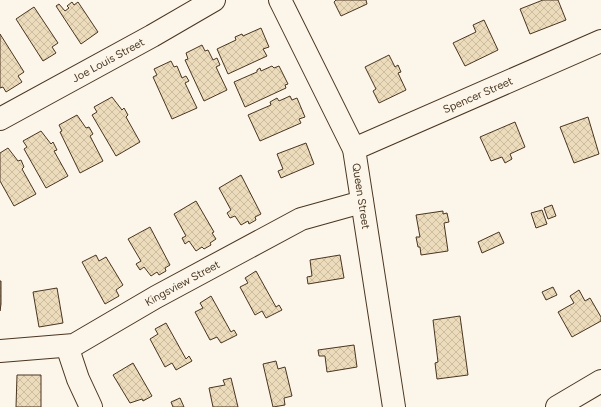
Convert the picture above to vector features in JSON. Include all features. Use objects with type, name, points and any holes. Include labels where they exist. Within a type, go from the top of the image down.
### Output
[{"type":"street","name":"Joe Louis Street","points":[[0,119],[152,36],[214,0]]},
{"type":"street","name":"Queen Street","points":[[280,0],[354,149],[394,407]]},
{"type":"street","name":"Spencer Street","points":[[354,149],[601,41]]},
{"type":"street","name":"Kingsview Street","points":[[0,352],[74,345],[156,297],[301,219],[362,202]]},
{"type":"street","points":[[67,346],[78,379],[90,407]]},
{"type":"street","points":[[557,407],[601,381]]},
{"type":"building","points":[[336,0],[366,0],[367,4],[341,16],[334,2]]},
{"type":"building","points":[[543,0],[558,0],[566,20],[530,34],[520,9]]},
{"type":"building","points":[[72,2],[74,5],[78,2],[98,32],[81,44],[56,6],[59,4],[65,11],[69,8],[67,6]]},
{"type":"building","points":[[34,7],[58,43],[52,47],[56,53],[43,61],[16,19]]},
{"type":"building","points":[[484,20],[498,50],[465,66],[453,43],[476,32],[473,25]]},
{"type":"building","points":[[261,28],[269,47],[263,49],[267,56],[228,74],[217,49],[236,40],[235,37],[242,34],[243,36]]},
{"type":"building","points":[[0,34],[24,72],[18,76],[22,82],[6,92],[3,87],[0,88]]},
{"type":"building","points":[[202,45],[205,51],[208,50],[213,60],[217,58],[220,65],[216,67],[227,90],[204,101],[185,60],[188,59],[186,53]]},
{"type":"building","points":[[389,55],[395,67],[398,65],[401,72],[398,73],[406,90],[379,103],[373,91],[376,89],[365,67]]},
{"type":"building","points":[[171,61],[174,67],[177,66],[182,78],[186,76],[189,81],[185,83],[197,108],[172,119],[153,77],[157,75],[154,69]]},
{"type":"building","points":[[272,66],[274,68],[279,66],[288,84],[285,85],[286,88],[245,107],[234,82],[257,72],[260,68],[261,71]]},
{"type":"building","points":[[290,96],[292,100],[297,98],[305,117],[299,119],[301,123],[260,141],[248,115],[271,105],[270,102],[277,98],[279,101]]},
{"type":"building","points":[[112,97],[122,110],[124,108],[128,115],[126,117],[140,142],[116,156],[92,115],[97,112],[94,107]]},
{"type":"building","points":[[77,115],[86,128],[89,127],[93,134],[90,136],[103,161],[80,173],[60,132],[62,131],[59,125]]},
{"type":"building","points":[[588,117],[599,154],[574,163],[560,127]]},
{"type":"building","points":[[515,122],[525,147],[510,154],[512,159],[505,163],[502,157],[491,161],[480,137]]},
{"type":"building","points":[[41,131],[51,144],[53,142],[57,150],[54,151],[68,176],[46,188],[24,149],[27,147],[23,141]]},
{"type":"building","points":[[306,143],[314,164],[281,178],[278,171],[283,169],[277,154]]},
{"type":"building","points":[[8,148],[18,161],[21,160],[24,167],[22,169],[36,194],[14,206],[0,181],[0,153]]},
{"type":"building","points":[[241,175],[261,214],[255,217],[256,220],[249,224],[248,221],[241,225],[235,216],[230,218],[227,213],[231,210],[219,188]]},
{"type":"building","points":[[196,201],[214,232],[212,233],[216,239],[210,243],[211,245],[204,249],[202,247],[196,251],[189,241],[185,244],[182,238],[186,236],[174,214]]},
{"type":"building","points":[[552,205],[556,216],[548,219],[544,208]]},
{"type":"building","points":[[542,210],[547,224],[536,228],[531,213]]},
{"type":"building","points":[[443,211],[443,214],[447,213],[449,222],[444,223],[448,251],[421,255],[416,237],[420,237],[416,215]]},
{"type":"building","points":[[150,227],[170,265],[165,268],[166,271],[159,275],[157,272],[151,276],[144,267],[140,270],[136,264],[141,261],[128,239]]},
{"type":"building","points":[[499,232],[504,243],[482,253],[478,242]]},
{"type":"building","points":[[96,255],[99,261],[106,257],[123,285],[116,290],[119,296],[105,304],[82,262]]},
{"type":"building","points":[[340,255],[344,278],[308,284],[307,277],[312,276],[310,260]]},
{"type":"building","points":[[256,271],[276,307],[279,305],[282,310],[266,318],[262,311],[255,315],[240,287],[248,283],[245,278]]},
{"type":"building","points":[[0,281],[1,304],[0,311]]},
{"type":"building","points":[[553,287],[557,295],[546,300],[542,292]]},
{"type":"building","points":[[57,288],[63,323],[39,327],[33,292]]},
{"type":"building","points":[[579,290],[585,301],[590,298],[601,317],[601,321],[572,337],[558,312],[574,303],[570,296]]},
{"type":"building","points":[[211,296],[231,332],[234,330],[237,335],[221,343],[217,337],[210,340],[195,312],[203,308],[200,303]]},
{"type":"building","points":[[460,316],[468,375],[437,379],[435,363],[438,362],[433,320]]},
{"type":"building","points":[[166,323],[186,359],[189,356],[192,361],[176,370],[172,363],[165,367],[150,339],[158,334],[155,329]]},
{"type":"building","points":[[354,345],[357,367],[327,372],[325,356],[319,356],[318,350]]},
{"type":"building","points":[[276,361],[278,369],[285,367],[292,396],[284,398],[285,405],[273,407],[263,364]]},
{"type":"building","points":[[133,363],[152,396],[143,401],[142,399],[130,403],[113,375]]},
{"type":"building","points":[[17,375],[41,375],[41,407],[16,407]]},
{"type":"building","points":[[231,378],[238,407],[213,407],[209,388],[225,385],[223,380]]},
{"type":"building","points":[[180,398],[184,407],[173,407],[171,402]]}]
